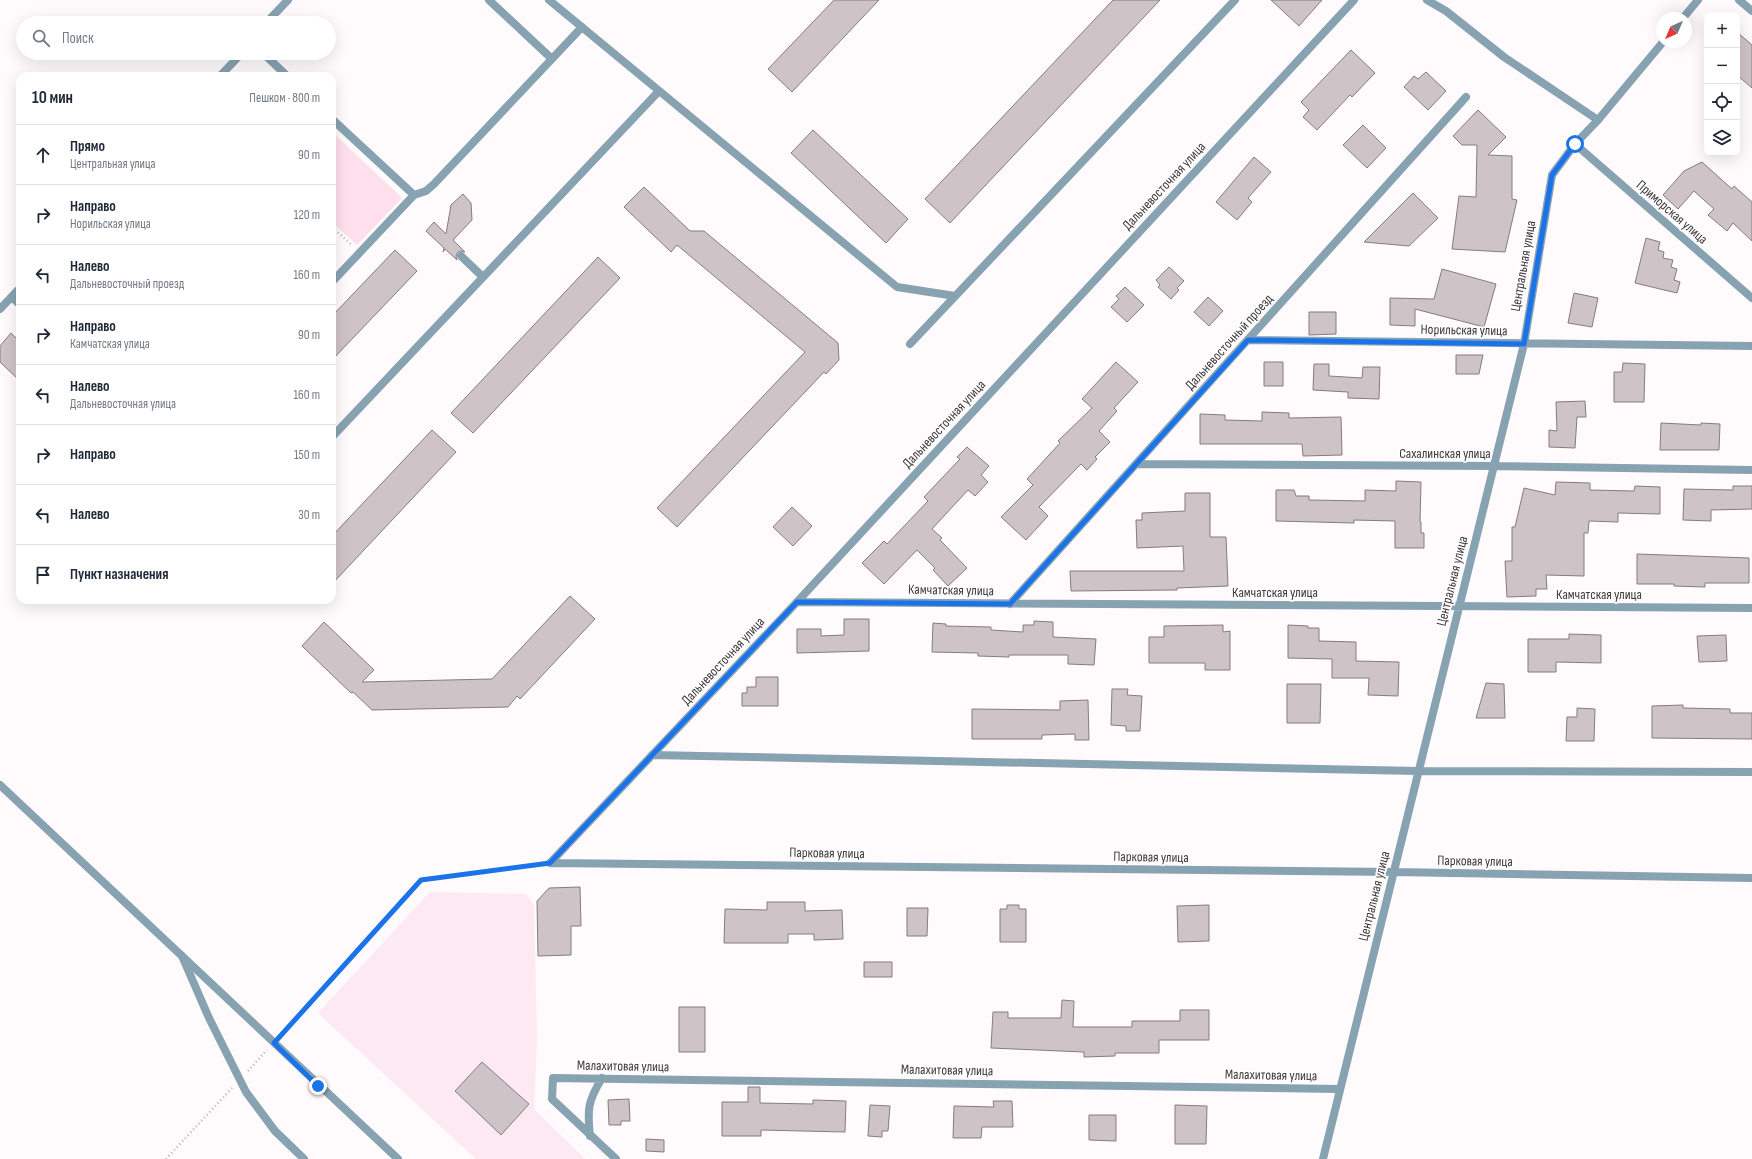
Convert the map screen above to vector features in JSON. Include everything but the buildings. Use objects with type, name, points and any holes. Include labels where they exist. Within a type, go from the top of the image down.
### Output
[{"type":"street","points":[[273,16],[288,0]]},
{"type":"street","points":[[489,0],[552,59]]},
{"type":"street","points":[[549,0],[897,287],[956,296]]},
{"type":"street","points":[[910,344],[1235,0]]},
{"type":"street","name":"Дальневосточная улица","points":[[550,863],[797,602],[1354,0]]},
{"type":"street","points":[[1427,0],[1446,11],[1504,57],[1598,120]]},
{"type":"street","points":[[1688,12],[1698,0]]},
{"type":"street","points":[[1739,0],[1752,11]]},
{"type":"street","points":[[336,278],[414,195],[426,191],[434,184],[582,27]]},
{"type":"street","name":"Центральная улица","points":[[1323,1159],[1524,344],[1552,175],[1575,144],[1598,120],[1658,48]]},
{"type":"street","points":[[224,72],[235,60]]},
{"type":"street","points":[[270,60],[283,72]]},
{"type":"street","points":[[336,433],[659,91]]},
{"type":"street","name":"Дальневосточный проезд","points":[[1010,604],[1466,97]]},
{"type":"street","points":[[336,123],[414,195]]},
{"type":"street","name":"Приморская улица","points":[[1575,144],[1752,298]]},
{"type":"street","points":[[461,256],[483,277]]},
{"type":"street","points":[[0,310],[16,292]]},
{"type":"street","points":[[12,297],[16,300]]},
{"type":"street","name":"Норильская улица","points":[[1248,340],[1752,346]]},
{"type":"street","name":"Сахалинская улица","points":[[1137,464],[1493,466],[1752,470]]},
{"type":"street","name":"Камчатская улица","points":[[797,602],[1752,608]]},
{"type":"street","points":[[652,755],[1418,771],[1752,772]]},
{"type":"street","points":[[0,785],[398,1159]]},
{"type":"street","name":"Парковая улица","points":[[550,863],[1394,872],[1752,878]]},
{"type":"street","points":[[182,956],[209,1018],[246,1092],[275,1131],[304,1159]]},
{"type":"street","name":"Малахитовая улица","points":[[590,1136],[552,1099],[553,1078],[1340,1089]]},
{"type":"street","points":[[602,1078],[591,1096],[588,1115],[590,1136],[616,1159]]},
{"type":"path","points":[[336,230],[360,253]]},
{"type":"path","points":[[166,1159],[274,1043],[421,880],[550,863]]},
{"type":"shaded area","points":[[336,136],[402,198],[357,245],[336,226]]},
{"type":"shaded area","points":[[430,892],[526,894],[534,905],[537,1039],[534,1109],[585,1159],[476,1159],[318,1013]]},
{"type":"route","points":[[318,1086],[274,1043],[421,880],[550,863],[797,602],[1010,604],[1248,340],[1524,344],[1552,175],[1575,144]]}]
